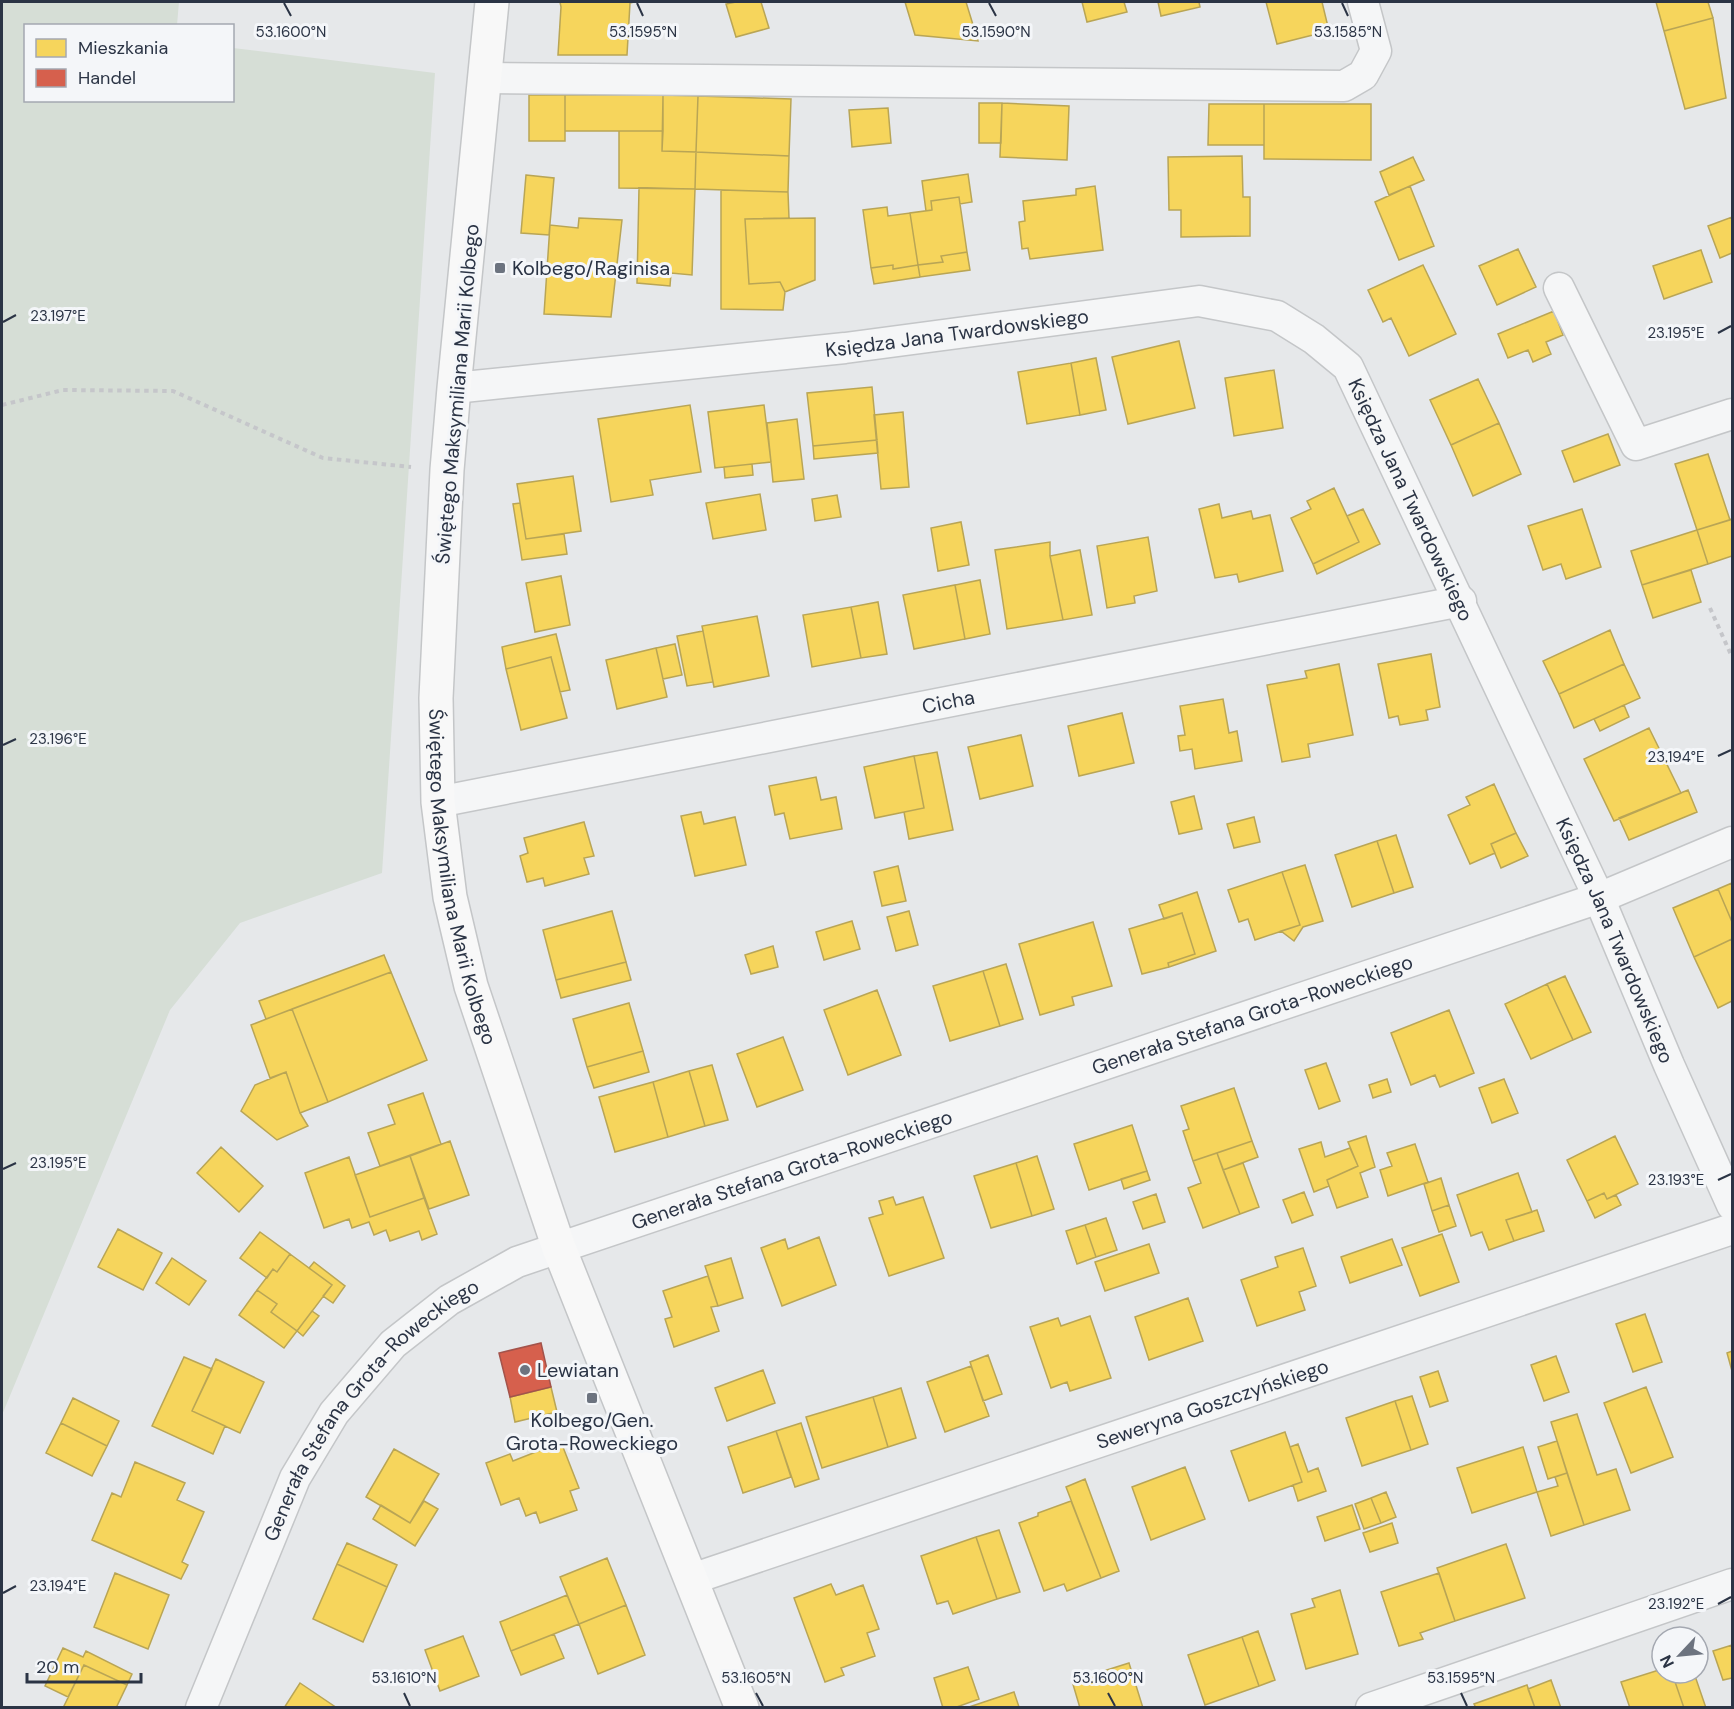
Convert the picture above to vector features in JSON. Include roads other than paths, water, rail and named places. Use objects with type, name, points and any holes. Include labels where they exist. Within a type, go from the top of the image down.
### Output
[{"type":"street","name":"Świętego Maksymiliana Marii Kolbego","points":[[492,2],[447,470],[436,698],[438,802],[450,897],[471,986],[560,1248],[742,1707]]},
{"type":"street","points":[[485,78],[1344,86],[1363,75],[1376,51],[1363,2]]},
{"type":"street","points":[[1560,288],[1636,445],[1732,414]]},
{"type":"street","name":"Księdza Jana Twardowskiego","points":[[454,388],[845,348],[1199,301],[1276,316],[1314,339],[1348,367],[1461,601],[1599,898],[1732,1205]]},
{"type":"street","name":"Cicha","points":[[438,802],[1461,601]]},
{"type":"street","name":"Generała Stefana Grota-Roweckiego","points":[[201,1707],[295,1478],[334,1413],[393,1344],[449,1300],[517,1262],[1599,898],[1732,842]]},
{"type":"street","name":"Seweryna Goszczyńskiego","points":[[692,1579],[1732,1229]]},
{"type":"street","points":[[1371,1707],[1732,1584]]},
{"type":"place","name":"Kolbego/Raginisa","points":[[500,268]]},
{"type":"place","name":"Lewiatan","points":[[525,1370]]},
{"type":"place","name":"Kolbego/Gen. Grota-Roweckiego","points":[[592,1398]]}]
